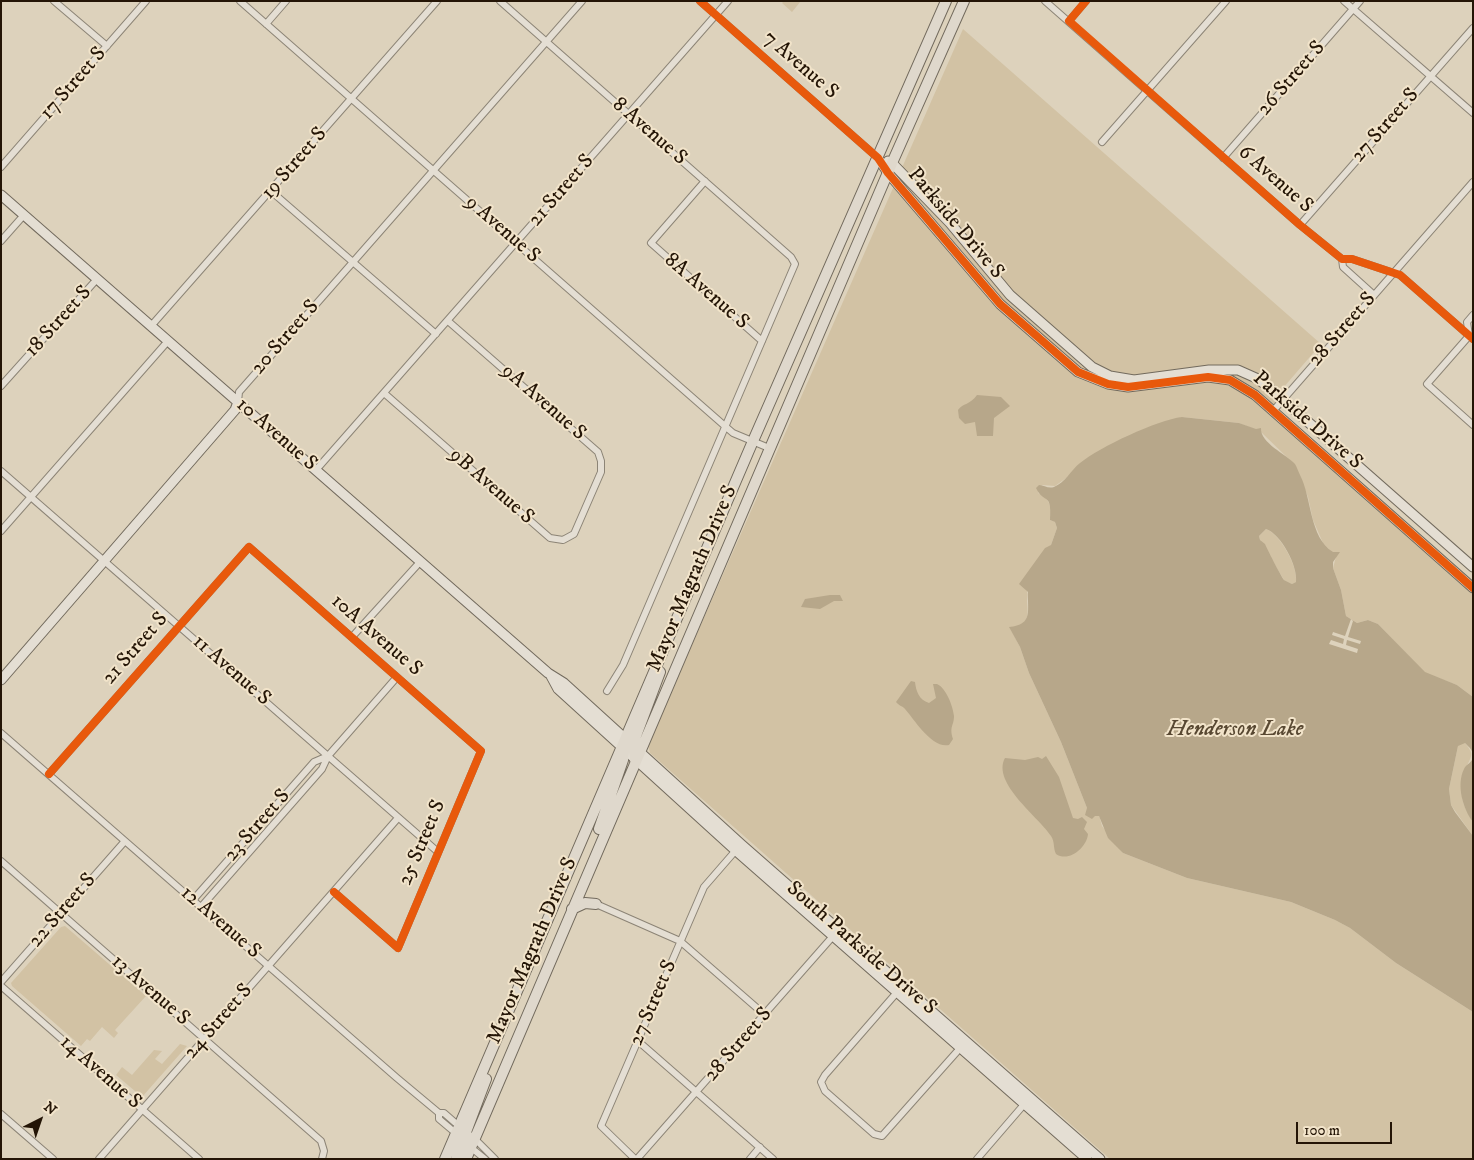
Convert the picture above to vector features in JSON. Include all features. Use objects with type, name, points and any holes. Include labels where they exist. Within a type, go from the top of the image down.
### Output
[{"type":"main road","name":"Mayor Magrath Drive S","points":[[444,1159],[465,1136],[582,886],[595,856],[630,748],[675,621],[946,1]]},
{"type":"main road","name":"Mayor Magrath Drive S","points":[[466,1159],[465,1136],[506,1014],[769,448],[964,1]]},
{"type":"main road","points":[[582,886],[587,898],[596,904]]},
{"type":"main road","points":[[572,909],[585,903],[596,904]]},
{"type":"main road","points":[[456,1159],[465,1136]]},
{"type":"street","points":[[54,1],[107,46]]},
{"type":"street","name":"17 Street S","points":[[1,167],[146,1]]},
{"type":"street","name":"9 Avenue S","points":[[240,1],[726,427],[769,448]]},
{"type":"street","points":[[266,24],[286,1]]},
{"type":"street","name":"19 Street S","points":[[152,326],[272,192],[438,1]]},
{"type":"street","name":"8 Avenue S","points":[[500,1],[791,257],[795,264]]},
{"type":"street","name":"20 Street S","points":[[1,680],[235,410],[239,392],[582,1]]},
{"type":"street","name":"7 Avenue S","points":[[700,1],[878,158]]},
{"type":"street","name":"21 Street S","points":[[316,470],[728,1]]},
{"type":"street","name":"6 Avenue S","points":[[1045,1],[1300,225],[1342,259],[1344,267],[1374,294]]},
{"type":"street","points":[[1069,21],[1086,1]]},
{"type":"street","points":[[1102,142],[1226,1]]},
{"type":"street","points":[[1344,1],[1473,113]]},
{"type":"street","name":"26 Street S","points":[[1223,158],[1360,1]]},
{"type":"street","name":"27 Street S","points":[[1300,225],[1473,28]]},
{"type":"street","name":"Parkside Drive S","points":[[878,158],[892,163],[950,223],[1010,295],[1092,367],[1110,376],[1134,380],[1209,370],[1238,370],[1256,378],[1473,568]]},
{"type":"street","name":"Parkside Drive S","points":[[878,158],[888,173],[1000,304],[1078,372],[1108,384],[1128,388],[1220,377],[1244,387],[1473,588]]},
{"type":"street","name":"8A Avenue S","points":[[705,181],[651,244],[762,340]]},
{"type":"street","name":"28 Street S","points":[[1273,411],[1473,182]]},
{"type":"street","points":[[272,192],[436,334]]},
{"type":"street","name":"10 Avenue S","points":[[1,195],[420,562],[550,674],[564,683],[630,748]]},
{"type":"street","points":[[1,241],[24,215]]},
{"type":"street","name":"6 Avenue S","points":[[1342,259],[1352,259],[1400,275],[1472,337]]},
{"type":"street","name":"Mayor Magrath Drive S","points":[[606,691],[623,665],[795,264]]},
{"type":"street","name":"18 Street S","points":[[1,386],[97,279]]},
{"type":"street","points":[[1473,315],[1467,322],[1472,337],[1427,384],[1473,425]]},
{"type":"street","name":"9A Avenue S","points":[[448,321],[595,449],[601,461],[601,472],[589,500]]},
{"type":"street","points":[[1,531],[168,341]]},
{"type":"street","name":"9B Avenue S","points":[[384,393],[550,538],[563,540],[572,536],[589,500]]},
{"type":"street","name":"11 Avenue S","points":[[1,471],[438,852]]},
{"type":"street","name":"21 Street S","points":[[49,774],[249,547]]},
{"type":"street","name":"10A Avenue S","points":[[249,547],[481,751]]},
{"type":"street","points":[[352,637],[420,562]]},
{"type":"street","name":"23 Street S","points":[[201,907],[322,769],[328,756],[397,677]]},
{"type":"street","name":"12 Avenue S","points":[[1,733],[439,1113],[439,1119],[495,1159]]},
{"type":"street","name":"South Parkside Drive S","points":[[630,748],[738,847],[964,1044],[1087,1159]]},
{"type":"street","name":"25 Street S","points":[[334,892],[398,948],[481,751]]},
{"type":"street","name":"23 Street S","points":[[193,900],[314,762],[328,756]]},
{"type":"street","name":"24 Street S","points":[[99,1159],[398,818]]},
{"type":"street","name":"22 Street S","points":[[1,982],[125,841]]},
{"type":"street","name":"27 Street S","points":[[636,1159],[600,1126],[704,887],[738,847]]},
{"type":"street","name":"13 Avenue S","points":[[1,861],[321,1141],[324,1151],[322,1159]]},
{"type":"street","points":[[596,904],[680,941],[765,1015]]},
{"type":"street","name":"28 Street S","points":[[636,1159],[697,1093],[836,933]]},
{"type":"street","name":"14 Avenue S","points":[[1,986],[199,1159]]},
{"type":"street","points":[[900,989],[821,1082],[825,1091],[874,1134],[882,1136],[889,1130],[964,1044]]},
{"type":"street","points":[[638,1041],[773,1159]]},
{"type":"street","points":[[977,1159],[1027,1101]]},
{"type":"street","name":"South Parkside Drive S","points":[[1027,1101],[1100,1159]]},
{"type":"street","points":[[1,1114],[53,1159]]},
{"type":"street","name":"12 Avenue S","points":[[465,1136],[484,1159]]},
{"type":"street","points":[[750,1159],[760,1147]]},
{"type":"shaded area","points":[[784,1],[801,1],[792,12],[782,3]]},
{"type":"shaded area","points":[[963,29],[1321,344],[1283,388],[1273,411],[1473,588],[1473,697],[1457,685],[1425,673],[1378,624],[1368,620],[1357,623],[1346,616],[1341,590],[1333,568],[1336,557],[1323,543],[1313,520],[1308,497],[1295,465],[1261,432],[1239,423],[1182,417],[1069,476],[1055,486],[1042,485],[1038,493],[1048,501],[1050,520],[1055,522],[1057,528],[1051,545],[1025,588],[1028,594],[1026,619],[1021,624],[1010,628],[1061,742],[1087,808],[1095,816],[1099,815],[1102,826],[1123,853],[1187,878],[1291,902],[1335,920],[1350,928],[1396,963],[1473,1012],[1473,1159],[1110,1159],[650,753],[648,745]]},
{"type":"shaded area","points":[[1266,529],[1277,537],[1287,551],[1294,568],[1296,582],[1292,584],[1284,580],[1260,540],[1259,536]]},
{"type":"shaded area","points":[[1460,743],[1465,743],[1471,754],[1464,775],[1462,797],[1473,823],[1473,836],[1451,805],[1449,789]]},
{"type":"shaded area","points":[[65,926],[146,996],[115,1030],[118,1033],[114,1038],[102,1027],[90,1041],[87,1039],[81,1046],[12,986],[11,983],[61,927]]},
{"type":"shaded area","points":[[180,1044],[187,1046],[142,1097],[116,1075],[122,1067],[132,1075],[154,1050],[162,1051],[155,1059],[162,1064]]},
{"type":"water","points":[[977,395],[1001,397],[1010,406],[994,418],[993,436],[977,436],[975,422],[965,424],[959,418],[958,410],[972,401]]},
{"type":"water","name":"Henderson Lake","points":[[1182,417],[1239,423],[1256,429],[1261,428],[1265,439],[1295,464],[1304,484],[1319,537],[1333,552],[1340,552],[1333,562],[1333,568],[1341,590],[1346,616],[1357,623],[1368,620],[1378,624],[1425,672],[1457,685],[1473,697],[1473,756],[1472,750],[1465,743],[1458,746],[1449,789],[1451,805],[1473,836],[1473,1012],[1396,963],[1350,928],[1335,920],[1291,902],[1187,878],[1123,853],[1108,838],[1099,816],[1095,816],[1092,819],[1085,815],[1087,808],[1061,742],[1029,673],[1020,647],[1009,627],[1017,626],[1026,620],[1028,615],[1028,592],[1019,584],[1045,548],[1051,545],[1057,528],[1055,522],[1050,520],[1049,502],[1036,488],[1039,485],[1050,488],[1054,487],[1062,482],[1080,463],[1101,449],[1129,435],[1171,419]],"holes":[[[1266,529],[1272,532],[1283,544],[1291,560],[1296,575],[1296,582],[1292,584],[1284,580],[1265,544],[1260,540],[1259,536]]]},
{"type":"water","points":[[840,595],[843,601],[834,601],[820,609],[801,607],[805,599]]},
{"type":"water","points":[[911,681],[915,682],[917,692],[926,702],[929,703],[936,698],[933,684],[940,686],[946,693],[954,716],[953,739],[949,745],[943,745],[930,738],[904,708],[896,702]]},
{"type":"water","points":[[1046,756],[1059,777],[1073,818],[1078,819],[1082,817],[1087,822],[1084,829],[1088,834],[1087,839],[1081,848],[1072,855],[1061,856],[1056,854],[1051,836],[1019,800],[1005,778],[1003,768],[1005,758],[1025,760],[1038,757],[1042,759]]},
{"type":"water","points":[[1473,758],[1473,822],[1466,810],[1461,789],[1464,769]]},
{"type":"pier","points":[[1351,619],[1353,621],[1348,637],[1361,641],[1360,644],[1347,640],[1346,645],[1358,649],[1357,653],[1329,644],[1331,640],[1343,644],[1344,639],[1332,635],[1333,632],[1345,636]]},
{"type":"cycle path","points":[[700,1],[878,158],[888,173],[1000,304],[1078,372],[1108,384],[1128,387],[1208,377],[1230,380],[1255,395],[1473,588]]},
{"type":"cycle path","points":[[1086,1],[1069,21],[1300,225],[1342,259],[1352,259],[1400,275],[1473,339]]},
{"type":"cycle path","points":[[49,774],[249,547],[481,751],[398,948],[334,892]]}]
